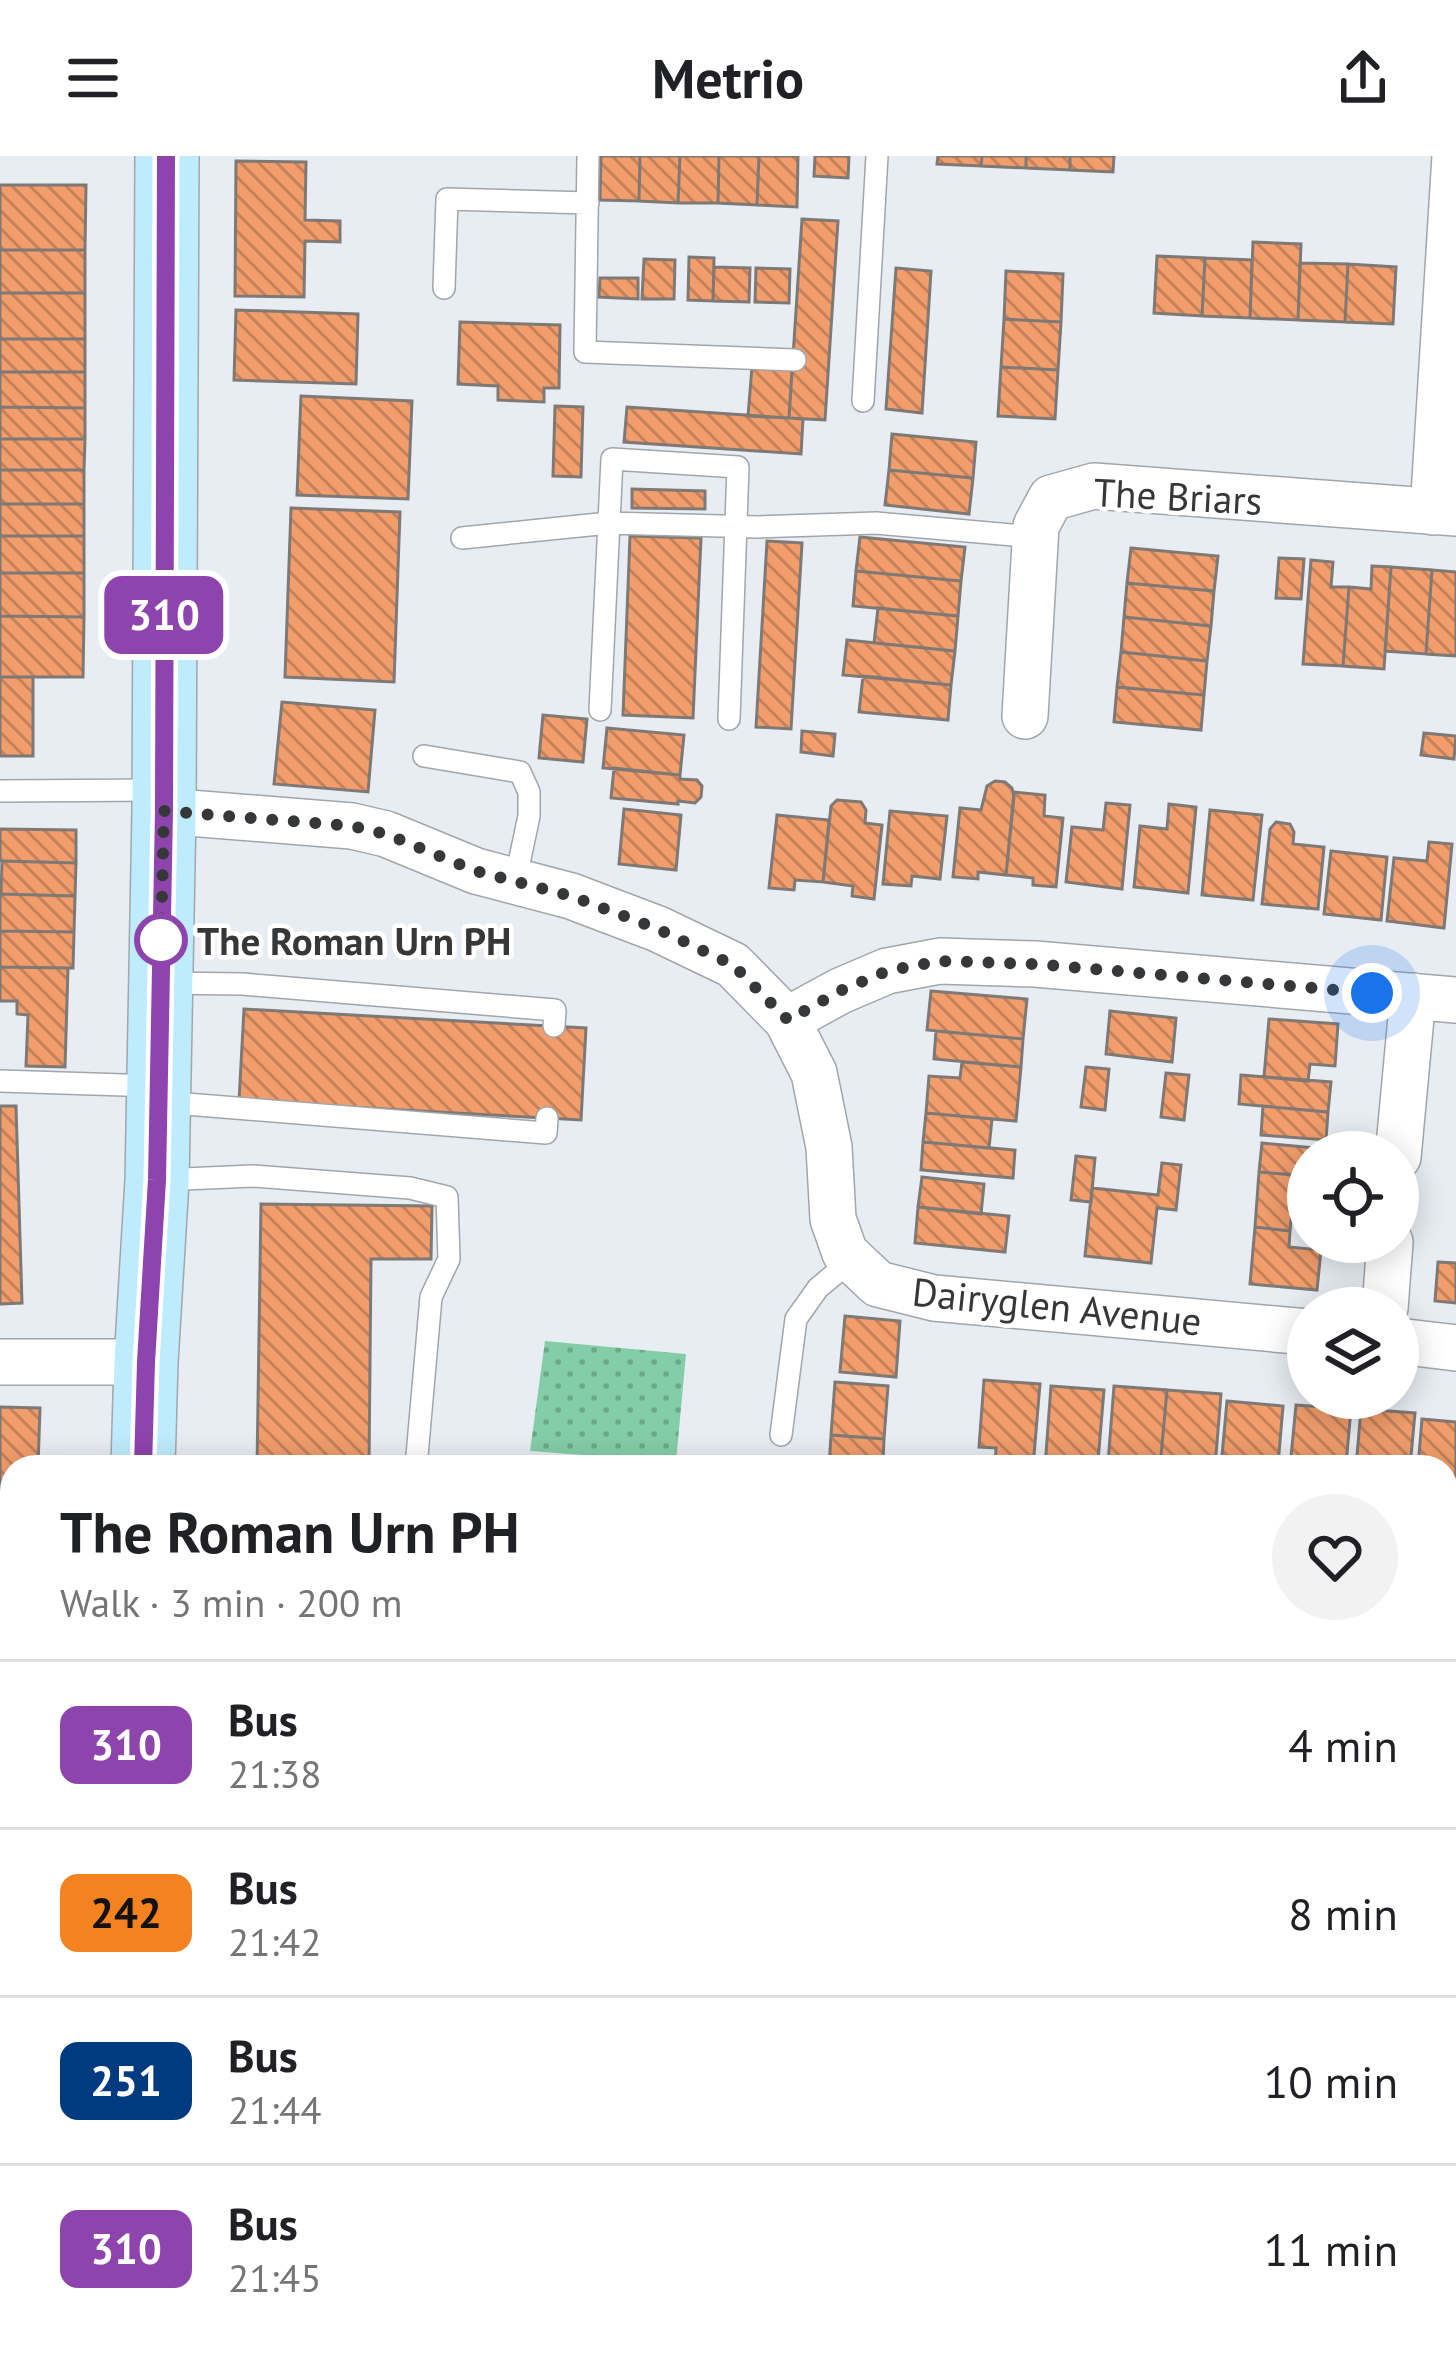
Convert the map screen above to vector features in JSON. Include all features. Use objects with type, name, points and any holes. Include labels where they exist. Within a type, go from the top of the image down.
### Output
[{"type":"main road","points":[[143,1455],[157,1180],[164,800],[166,156]]},
{"type":"street","points":[[1444,513],[1455,156]]},
{"type":"street","name":"The Briars","points":[[1036,538],[1036,526],[1051,498],[1094,486],[1444,513]]},
{"type":"street","points":[[1024,716],[1036,538]]},
{"type":"street","points":[[164,800],[386,834],[476,871],[571,896],[733,965],[788,1020],[814,1073],[829,1147],[833,1219],[852,1260]]},
{"type":"street","points":[[788,1020],[887,971],[940,961],[1035,964],[1434,998],[1404,1131]]},
{"type":"street","name":"Dairyglen Avenue","points":[[852,1260],[878,1284],[934,1298],[1287,1330]]},
{"type":"street","points":[[1419,1344],[1456,1348]]},
{"type":"street","points":[[0,1362],[146,1362]]},
{"type":"lane","points":[[588,156],[585,352],[795,360]]},
{"type":"lane","points":[[862,401],[877,156]]},
{"type":"lane","points":[[443,289],[447,199],[588,202]]},
{"type":"lane","points":[[600,710],[612,459],[739,467],[729,719]]},
{"type":"lane","points":[[462,538],[609,523],[876,524],[1036,538]]},
{"type":"lane","points":[[424,756],[520,772],[529,792],[529,816],[515,882]]},
{"type":"lane","points":[[0,791],[164,800]]},
{"type":"lane","points":[[160,983],[242,984],[555,1010],[554,1026]]},
{"type":"lane","points":[[0,1081],[546,1133],[547,1118]]},
{"type":"lane","points":[[157,1180],[253,1176],[410,1188],[447,1197],[449,1258],[431,1297],[417,1455]]},
{"type":"lane","points":[[781,1435],[796,1319],[818,1288],[852,1260]]},
{"type":"green space","points":[[545,1341],[686,1354],[677,1455],[530,1451]]},
{"type":"building","points":[[601,156],[640,156],[639,201],[600,200]]},
{"type":"building","points":[[640,156],[680,156],[678,203],[639,201]]},
{"type":"building","points":[[680,156],[719,156],[718,203],[678,203]]},
{"type":"building","points":[[719,156],[759,156],[757,205],[718,203]]},
{"type":"building","points":[[759,156],[798,156],[797,207],[757,205]]},
{"type":"building","points":[[815,156],[849,156],[848,178],[814,176]]},
{"type":"building","points":[[938,156],[982,156],[981,166],[937,164]]},
{"type":"building","points":[[982,156],[1026,156],[1026,168],[981,166]]},
{"type":"building","points":[[1026,156],[1070,156],[1070,170],[1026,168]]},
{"type":"building","points":[[1070,156],[1114,156],[1113,172],[1070,170]]},
{"type":"building","points":[[236,161],[306,162],[305,220],[340,221],[340,242],[305,241],[304,297],[235,296]]},
{"type":"building","points":[[0,185],[86,185],[85,250],[0,250]]},
{"type":"building","points":[[802,219],[838,221],[825,420],[789,418]]},
{"type":"building","points":[[1253,242],[1301,244],[1298,320],[1250,318]]},
{"type":"building","points":[[0,250],[85,250],[85,293],[0,293]]},
{"type":"building","points":[[1157,256],[1205,258],[1202,316],[1154,313]]},
{"type":"building","points":[[689,257],[714,258],[713,301],[688,300]]},
{"type":"building","points":[[1205,258],[1252,260],[1250,318],[1202,316]]},
{"type":"building","points":[[644,259],[675,260],[674,299],[642,299]]},
{"type":"building","points":[[1300,263],[1348,264],[1345,322],[1298,320]]},
{"type":"building","points":[[1348,264],[1396,267],[1393,324],[1345,322]]},
{"type":"building","points":[[714,267],[750,268],[749,302],[713,301]]},
{"type":"building","points":[[756,268],[790,269],[789,303],[755,302]]},
{"type":"building","points":[[896,268],[931,271],[922,413],[886,409]]},
{"type":"building","points":[[1006,271],[1063,274],[1061,322],[1004,319]]},
{"type":"building","points":[[600,278],[638,278],[638,299],[599,297]]},
{"type":"building","points":[[0,293],[85,293],[85,339],[0,339]]},
{"type":"building","points":[[236,310],[358,314],[356,384],[234,380]]},
{"type":"building","points":[[1004,319],[1061,322],[1058,370],[1001,367]]},
{"type":"building","points":[[460,322],[560,325],[559,388],[544,388],[544,402],[498,400],[498,386],[458,384]]},
{"type":"building","points":[[0,339],[85,339],[85,372],[0,372]]},
{"type":"building","points":[[752,367],[792,369],[789,418],[748,416]]},
{"type":"building","points":[[1001,367],[1058,370],[1055,419],[998,416]]},
{"type":"building","points":[[0,372],[85,372],[85,408],[0,407]]},
{"type":"building","points":[[301,396],[412,401],[408,499],[297,495]]},
{"type":"building","points":[[555,406],[583,407],[581,477],[553,476]]},
{"type":"building","points":[[0,407],[85,408],[85,439],[0,439]]},
{"type":"building","points":[[627,407],[803,419],[801,454],[624,442]]},
{"type":"building","points":[[892,434],[976,442],[973,478],[889,470]]},
{"type":"building","points":[[0,439],[85,439],[84,470],[0,470]]},
{"type":"building","points":[[0,470],[84,470],[84,504],[0,504]]},
{"type":"building","points":[[889,470],[973,478],[969,514],[885,505]]},
{"type":"building","points":[[632,489],[705,491],[705,509],[632,508]]},
{"type":"building","points":[[0,504],[84,504],[84,536],[0,536]]},
{"type":"building","points":[[291,508],[400,512],[394,682],[285,677]]},
{"type":"building","points":[[0,536],[84,536],[84,573],[0,573]]},
{"type":"building","points":[[630,536],[701,538],[693,718],[623,715]]},
{"type":"building","points":[[860,537],[965,547],[961,581],[856,571]]},
{"type":"building","points":[[767,541],[802,543],[791,729],[756,727]]},
{"type":"building","points":[[1131,548],[1218,556],[1214,591],[1127,583]]},
{"type":"building","points":[[1279,558],[1304,559],[1301,599],[1276,598]]},
{"type":"building","points":[[1311,560],[1333,562],[1331,587],[1349,587],[1343,666],[1303,664]]},
{"type":"building","points":[[1372,566],[1391,567],[1384,669],[1343,666],[1349,587],[1371,589]]},
{"type":"building","points":[[1391,567],[1432,570],[1426,654],[1385,651]]},
{"type":"building","points":[[1432,570],[1456,572],[1456,656],[1426,654]]},
{"type":"building","points":[[856,571],[961,581],[958,616],[853,606]]},
{"type":"building","points":[[0,573],[84,573],[84,617],[0,616]]},
{"type":"building","points":[[1127,583],[1214,591],[1211,626],[1124,617]]},
{"type":"building","points":[[878,608],[958,616],[955,651],[874,643]]},
{"type":"building","points":[[0,616],[84,617],[83,677],[0,677]]},
{"type":"building","points":[[1124,617],[1211,626],[1207,661],[1121,652]]},
{"type":"building","points":[[847,640],[955,651],[951,685],[843,675]]},
{"type":"building","points":[[1121,652],[1207,661],[1204,695],[1117,687]]},
{"type":"building","points":[[863,676],[951,685],[948,720],[859,712]]},
{"type":"building","points":[[0,677],[33,677],[33,756],[0,756]]},
{"type":"building","points":[[1117,687],[1204,695],[1201,730],[1114,722]]},
{"type":"building","points":[[282,702],[375,710],[368,792],[274,784]]},
{"type":"building","points":[[543,715],[587,719],[583,762],[539,758]]},
{"type":"building","points":[[607,728],[684,735],[680,775],[603,768]]},
{"type":"building","points":[[802,731],[835,734],[833,756],[801,752]]},
{"type":"building","points":[[1424,733],[1456,736],[1454,759],[1421,755]]},
{"type":"building","points":[[614,768],[697,780],[701,797],[695,803],[678,804],[611,798]]},
{"type":"building","points":[[1005,782],[1014,797],[1006,875],[978,872],[978,879],[953,877],[960,808],[981,810],[987,786]]},
{"type":"building","points":[[1014,792],[1045,795],[1044,816],[1063,818],[1056,887],[1006,875]]},
{"type":"building","points":[[837,800],[861,802],[865,823],[882,825],[874,899],[852,896],[853,886],[823,882],[831,806]]},
{"type":"building","points":[[1106,803],[1130,805],[1122,889],[1066,882],[1072,827],[1103,830]]},
{"type":"building","points":[[1169,804],[1196,807],[1188,893],[1134,887],[1140,826],[1167,829]]},
{"type":"building","points":[[624,809],[681,815],[676,870],[619,864]]},
{"type":"building","points":[[1210,810],[1262,815],[1253,900],[1202,895]]},
{"type":"building","points":[[890,811],[947,816],[940,879],[912,876],[911,886],[883,884]]},
{"type":"building","points":[[777,815],[829,820],[823,882],[795,880],[794,890],[769,888]]},
{"type":"building","points":[[1276,822],[1290,824],[1293,844],[1324,847],[1318,909],[1262,904],[1270,829]]},
{"type":"building","points":[[0,829],[76,830],[76,863],[0,861]]},
{"type":"building","points":[[1429,842],[1452,844],[1444,928],[1387,921],[1394,858],[1427,861]]},
{"type":"building","points":[[1331,851],[1387,857],[1381,920],[1324,914]]},
{"type":"building","points":[[2,861],[76,863],[75,896],[1,894]]},
{"type":"building","points":[[0,894],[75,896],[74,932],[0,931]]},
{"type":"building","points":[[0,931],[74,932],[73,968],[0,967]]},
{"type":"building","points":[[0,967],[68,968],[65,1067],[26,1066],[28,1015],[17,1014],[17,1001],[0,1001]]},
{"type":"building","points":[[931,991],[1027,999],[1023,1039],[927,1030]]},
{"type":"building","points":[[244,1009],[586,1028],[581,1120],[239,1101]]},
{"type":"building","points":[[1110,1011],[1176,1018],[1172,1062],[1106,1054]]},
{"type":"building","points":[[1269,1019],[1338,1024],[1335,1066],[1310,1064],[1308,1081],[1264,1077]]},
{"type":"building","points":[[936,1031],[1023,1039],[1021,1067],[934,1059]]},
{"type":"building","points":[[962,1062],[1021,1067],[1016,1121],[926,1113],[929,1076],[960,1078]]},
{"type":"building","points":[[1086,1067],[1109,1069],[1105,1110],[1081,1107]]},
{"type":"building","points":[[1166,1073],[1189,1075],[1184,1120],[1161,1117]]},
{"type":"building","points":[[1241,1075],[1331,1082],[1328,1112],[1239,1104]]},
{"type":"building","points":[[0,1106],[16,1106],[22,1303],[0,1304]]},
{"type":"building","points":[[1263,1106],[1328,1112],[1327,1131],[1261,1135]]},
{"type":"building","points":[[926,1113],[992,1119],[989,1148],[923,1142]]},
{"type":"building","points":[[923,1142],[1015,1150],[1013,1178],[921,1170]]},
{"type":"building","points":[[1262,1143],[1287,1145],[1287,1174],[1259,1172]]},
{"type":"building","points":[[1076,1156],[1095,1158],[1091,1202],[1071,1200]]},
{"type":"building","points":[[1162,1163],[1181,1165],[1176,1210],[1157,1208],[1151,1263],[1085,1256],[1092,1188],[1158,1195]]},
{"type":"building","points":[[1259,1172],[1287,1174],[1287,1231],[1255,1227]]},
{"type":"building","points":[[922,1177],[984,1184],[981,1214],[918,1207]]},
{"type":"building","points":[[261,1204],[432,1206],[431,1259],[371,1259],[369,1455],[257,1455]]},
{"type":"building","points":[[918,1207],[1009,1216],[1005,1252],[915,1243]]},
{"type":"building","points":[[1255,1227],[1287,1231],[1287,1263],[1320,1263],[1317,1287],[1250,1284]]},
{"type":"building","points":[[1438,1262],[1456,1263],[1456,1303],[1435,1301]]},
{"type":"building","points":[[845,1316],[900,1321],[896,1377],[840,1372]]},
{"type":"building","points":[[984,1380],[1040,1384],[1034,1455],[996,1455],[996,1448],[979,1447]]},
{"type":"building","points":[[835,1382],[888,1386],[884,1439],[831,1435]]},
{"type":"building","points":[[1051,1386],[1104,1390],[1099,1455],[1046,1455]]},
{"type":"building","points":[[1114,1386],[1167,1390],[1161,1455],[1109,1455]]},
{"type":"building","points":[[1167,1390],[1221,1394],[1216,1455],[1161,1455]]},
{"type":"building","points":[[1227,1401],[1283,1406],[1279,1455],[1222,1455]]},
{"type":"building","points":[[0,1407],[40,1408],[38,1455],[0,1455]]},
{"type":"building","points":[[1295,1419],[1350,1419],[1347,1455],[1291,1455]]},
{"type":"building","points":[[1360,1419],[1414,1419],[1411,1455],[1357,1455]]},
{"type":"building","points":[[1422,1419],[1456,1422],[1456,1455],[1419,1455]]},
{"type":"building","points":[[831,1435],[884,1439],[883,1455],[830,1455]]},
{"type":"bus line","name":"310","points":[[143,1455],[157,1180],[164,811],[166,156]]},
{"type":"place","name":"The Roman Urn PH","points":[[161,940]]},
{"type":"route","points":[[161,940],[164,811],[352,826],[386,834],[476,871],[571,896],[658,929],[733,965],[788,1020],[887,971],[940,961],[1035,964],[1372,993]]}]
